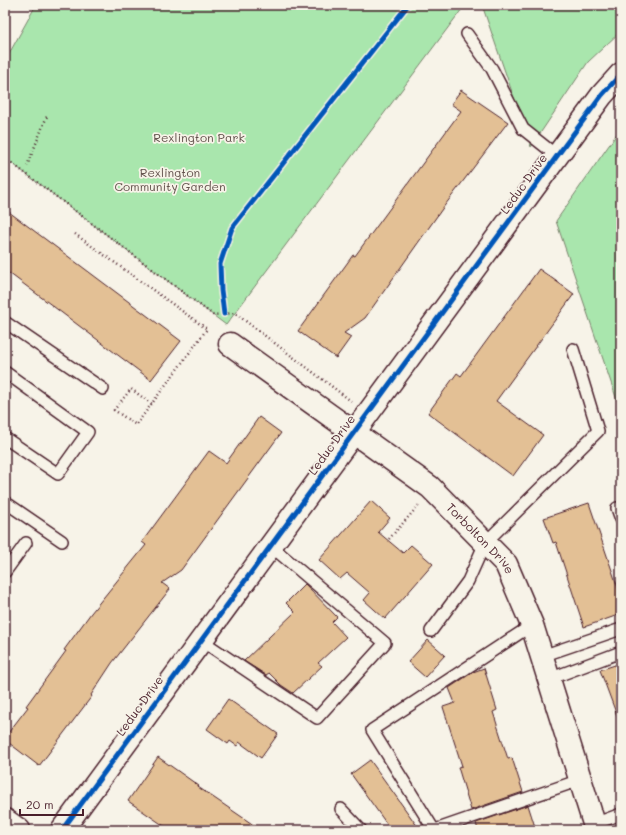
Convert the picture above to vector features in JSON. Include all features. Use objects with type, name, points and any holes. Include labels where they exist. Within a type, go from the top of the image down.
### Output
[{"type":"street","name":"Leduc Drive","points":[[62,830],[602,95],[621,74]]},
{"type":"street","name":"Torbolton Drive","points":[[230,344],[433,490],[506,564],[532,625],[595,827]]},
{"type":"street","points":[[5,820],[19,830]]},
{"type":"lane","points":[[467,34],[492,69],[523,129],[557,156]]},
{"type":"lane","points":[[5,322],[103,389]]},
{"type":"lane","points":[[431,631],[468,581],[485,543],[598,431],[573,349]]},
{"type":"lane","points":[[5,372],[88,432],[58,474],[5,438]]},
{"type":"lane","points":[[5,502],[62,541]]},
{"type":"lane","points":[[616,508],[621,519]]},
{"type":"lane","points":[[5,572],[26,543]]},
{"type":"lane","points":[[201,640],[317,718],[385,643],[271,546]]},
{"type":"lane","points":[[532,625],[372,730],[434,830],[580,780]]},
{"type":"lane","points":[[542,656],[621,629]]},
{"type":"lane","points":[[549,679],[621,652]]},
{"type":"lane","points":[[341,809],[361,830]]},
{"type":"lane","points":[[595,827],[621,814]]},
{"type":"path","points":[[28,166],[47,116]]},
{"type":"path","points":[[5,158],[213,315],[235,313],[352,401]]},
{"type":"path","points":[[75,234],[207,329],[152,404],[136,425],[114,410],[131,389],[152,404]]},
{"type":"path","points":[[224,308],[224,314]]},
{"type":"path","points":[[389,540],[433,490]]},
{"type":"green space","name":"Rexlington Park","points":[[36,5],[465,5],[226,325],[5,158],[5,61]]},
{"type":"green space","points":[[482,5],[621,5],[621,31],[588,62],[531,147]]},
{"type":"green space","points":[[621,128],[621,412],[556,221]]},
{"type":"building","points":[[461,90],[508,122],[442,209],[365,318],[344,333],[351,337],[336,358],[298,331],[461,111],[451,104]]},
{"type":"building","points":[[5,209],[181,341],[151,380],[5,270]]},
{"type":"building","points":[[539,269],[574,294],[496,401],[543,435],[513,476],[428,413],[457,373],[461,376]]},
{"type":"building","points":[[259,417],[281,433],[181,570],[162,583],[170,589],[112,663],[91,695],[92,696],[39,766],[5,740],[5,737],[28,707],[26,706],[66,651],[64,650],[91,613],[146,545],[142,542],[209,451],[226,463]]},
{"type":"building","points":[[371,501],[390,518],[378,532],[403,553],[411,545],[433,564],[385,619],[364,600],[370,593],[347,573],[340,579],[319,560]]},
{"type":"building","points":[[589,503],[621,597],[621,614],[584,627],[556,542],[553,543],[544,518]]},
{"type":"building","points":[[305,584],[337,617],[332,622],[346,637],[318,663],[322,666],[293,693],[281,685],[269,673],[266,675],[244,661],[295,612],[286,603]]},
{"type":"building","points":[[428,640],[445,655],[425,677],[408,662]]},
{"type":"building","points":[[621,663],[621,721],[619,721],[600,670]]},
{"type":"building","points":[[484,668],[497,710],[493,712],[508,759],[512,758],[523,792],[471,810],[458,767],[462,766],[443,707],[455,703],[449,688],[473,672]]},
{"type":"building","points":[[228,699],[278,734],[261,758],[239,742],[237,746],[230,741],[228,744],[207,729]]},
{"type":"building","points":[[158,757],[199,786],[198,787],[261,830],[170,830],[128,801]]},
{"type":"building","points":[[370,760],[420,830],[391,830],[351,774]]},
{"type":"building","points":[[528,805],[536,830],[478,830],[476,823]]},
{"type":"cycle path","points":[[224,314],[220,264],[232,228],[408,5]]},
{"type":"cycle path","points":[[62,830],[602,95],[621,74]]},
{"type":"park label","name":"Rexlington Community Garden","points":[[170,180]]}]
